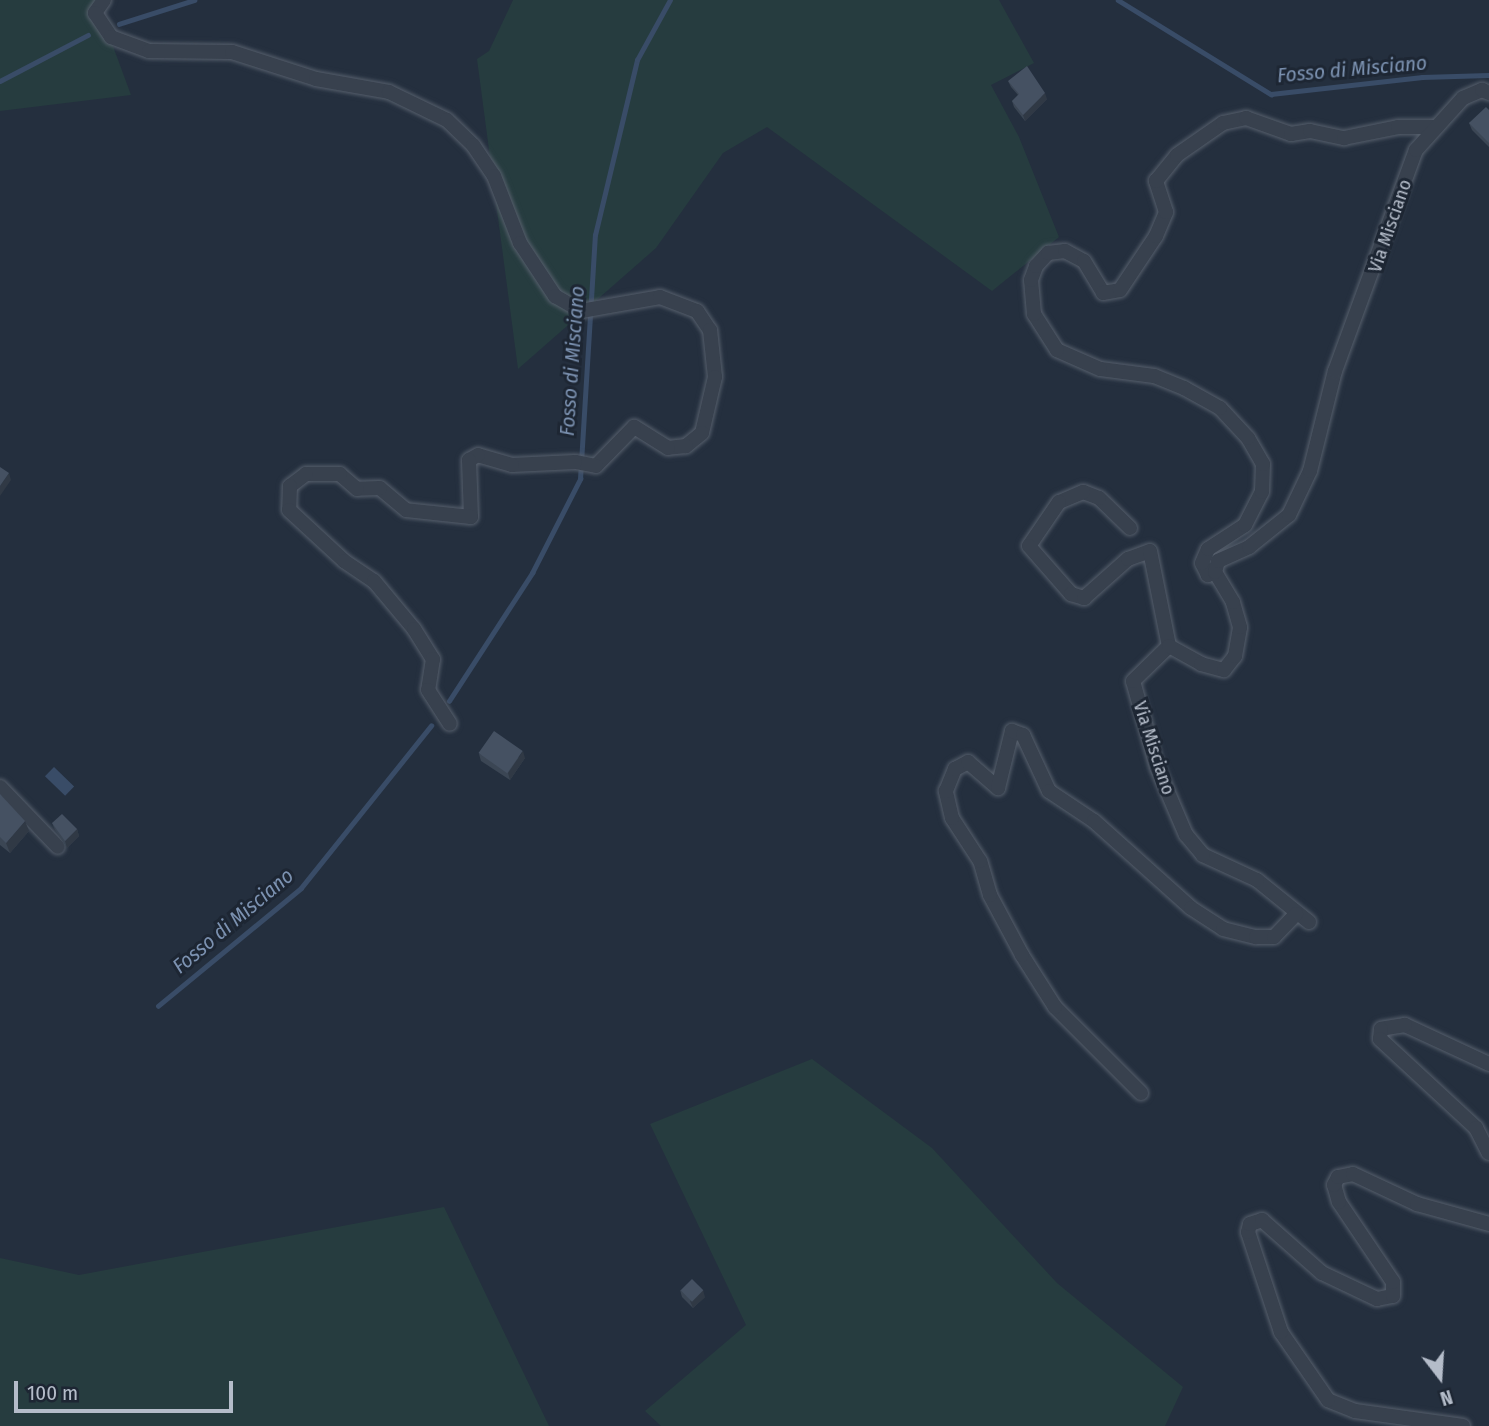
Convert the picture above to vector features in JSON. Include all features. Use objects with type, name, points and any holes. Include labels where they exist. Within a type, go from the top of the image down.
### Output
[{"type":"street","points":[[104,0],[95,13],[111,37],[149,51],[232,52],[316,79],[389,92],[447,120],[473,145],[494,176],[534,270],[555,296],[581,311],[660,297],[697,311],[710,330],[715,377],[702,433],[686,446],[668,448],[634,427],[596,466],[575,461],[512,465],[478,455],[469,460],[471,517],[407,510],[380,488],[356,489],[340,474],[306,474],[290,486],[289,510],[344,561],[374,581],[414,629],[433,659],[428,691],[450,724]]},
{"type":"street","name":"Via Misciano","points":[[1216,572],[1218,561],[1249,547],[1289,515],[1310,471],[1335,372],[1416,150],[1469,94],[1489,93]]},
{"type":"street","points":[[1130,528],[1099,498],[1083,492],[1059,502],[1030,546],[1072,594],[1084,598],[1129,559],[1150,551],[1169,646],[1201,664],[1224,670],[1235,656],[1240,627],[1233,602],[1216,572],[1208,575],[1202,563],[1208,549],[1245,525],[1262,492],[1263,464],[1253,446],[1209,400],[1154,376],[1100,369],[1057,350],[1034,314],[1031,280],[1036,267],[1048,253],[1065,251],[1084,261],[1103,293],[1120,290],[1156,236],[1166,212],[1156,181],[1177,155],[1223,123],[1246,118],[1291,134],[1310,131],[1344,138],[1398,127],[1435,127]]},
{"type":"street","name":"Via Misciano","points":[[1141,1093],[1055,1007],[1022,955],[990,895],[980,860],[952,818],[946,791],[955,769],[968,762],[998,788],[1012,731],[1023,735],[1049,791],[1094,821],[1191,908],[1223,929],[1256,937],[1274,937],[1302,918],[1257,880],[1203,855],[1186,835],[1157,766],[1133,681],[1169,646]]},
{"type":"street","points":[[0,787],[58,847]]},
{"type":"street","points":[[1489,1064],[1405,1025],[1391,1025],[1381,1030],[1380,1039],[1476,1128],[1489,1153]]},
{"type":"street","points":[[1463,1426],[1355,1411],[1328,1400],[1281,1332],[1248,1232],[1250,1224],[1262,1220],[1322,1273],[1377,1299],[1394,1296],[1393,1282],[1339,1202],[1334,1185],[1338,1177],[1353,1174],[1417,1204],[1489,1224]]},
{"type":"green space","points":[[0,0],[96,0],[131,95],[0,111]]},
{"type":"green space","points":[[513,0],[999,0],[1034,63],[991,85],[1019,137],[1059,237],[992,291],[767,127],[723,153],[656,248],[518,369],[477,59],[489,51]]},
{"type":"green space","points":[[812,1059],[932,1148],[1057,1283],[1183,1387],[1165,1426],[661,1426],[645,1411],[746,1325],[650,1124]]},
{"type":"green space","points":[[444,1207],[549,1426],[0,1426],[0,1258],[79,1275]]},
{"type":"water","points":[[54,767],[74,786],[65,796],[45,776]]},
{"type":"building","points":[[1027,66],[1045,93],[1023,115],[1012,101],[1019,94],[1008,81]]},
{"type":"building","points":[[1486,107],[1489,110],[1489,143],[1469,123]]},
{"type":"building","points":[[0,467],[9,473],[0,486]]},
{"type":"building","points":[[494,731],[523,751],[507,773],[479,753]]},
{"type":"building","points":[[0,794],[25,821],[6,843],[0,837]]},
{"type":"building","points":[[62,814],[77,829],[65,841],[52,823]]},
{"type":"building","points":[[692,1279],[703,1290],[692,1302],[681,1290]]},
{"type":"waterway","points":[[119,24],[194,0]]},
{"type":"waterway","name":"Fosso di Misciano","points":[[449,701],[532,573],[580,479],[595,235],[637,60],[670,0]]},
{"type":"waterway","name":"Fosso di Misciano","points":[[1118,0],[1271,94],[1422,77],[1489,75]]},
{"type":"waterway","points":[[0,81],[88,35]]},
{"type":"waterway","name":"Fosso di Misciano","points":[[158,1006],[301,888],[431,726]]}]
